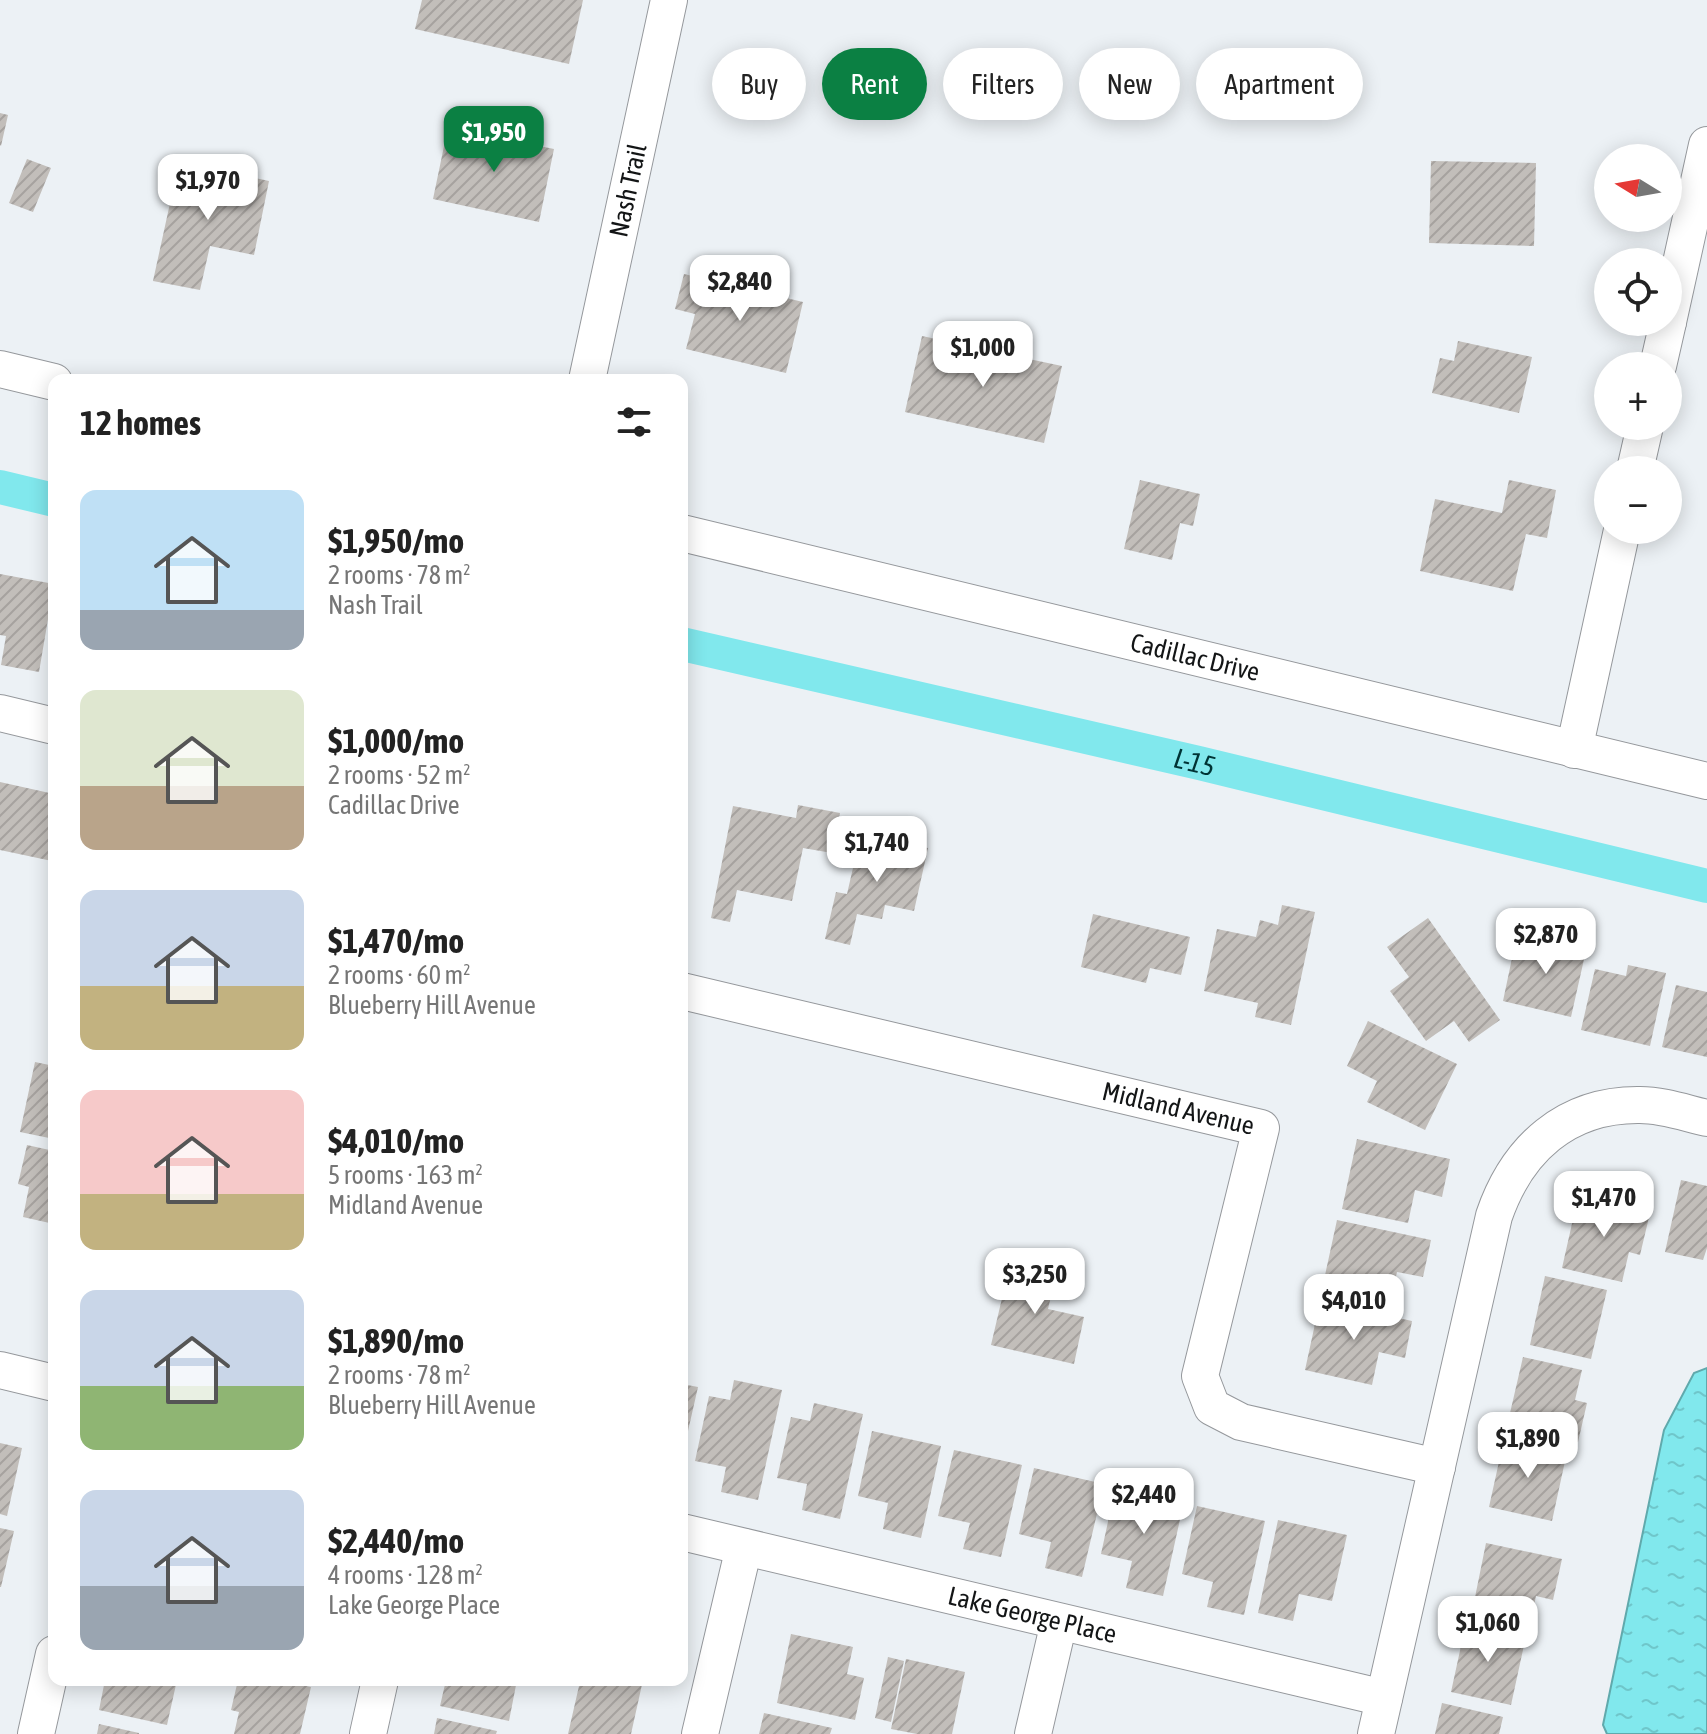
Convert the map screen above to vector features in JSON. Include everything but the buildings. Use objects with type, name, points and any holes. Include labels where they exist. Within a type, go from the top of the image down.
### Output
[{"type":"street","name":"Nash Trail","points":[[588,374],[669,0]]},
{"type":"street","points":[[1682,258],[1707,145]]},
{"type":"street","points":[[0,369],[48,381]]},
{"type":"street","name":"Cadillac Drive","points":[[688,534],[1707,781]]},
{"type":"street","points":[[1574,750],[1619,544]]},
{"type":"street","points":[[0,713],[48,725]]},
{"type":"street","name":"Midland Avenue","points":[[688,992],[1261,1128],[1200,1376],[1212,1407],[1241,1422],[1437,1467]]},
{"type":"street","points":[[1376,1734],[1494,1216],[1503,1191],[1530,1149],[1570,1120],[1594,1110],[1618,1105],[1643,1105],[1707,1118]]},
{"type":"street","points":[[0,1370],[48,1382]]},
{"type":"street","name":"Lake George Place","points":[[688,1533],[1384,1698]]},
{"type":"street","points":[[700,1734],[744,1547]]},
{"type":"street","points":[[1033,1734],[1059,1622]]},
{"type":"street","points":[[36,1734],[48,1681]]},
{"type":"street","points":[[368,1734],[379,1686]]},
{"type":"water","points":[[1707,1368],[1707,1734],[1607,1734],[1603,1725],[1664,1430],[1694,1373]]},
{"type":"waterway","name":"L-15","points":[[0,487],[48,499]]},
{"type":"waterway","name":"L-15","points":[[688,645],[1199,763],[1707,886]]}]
